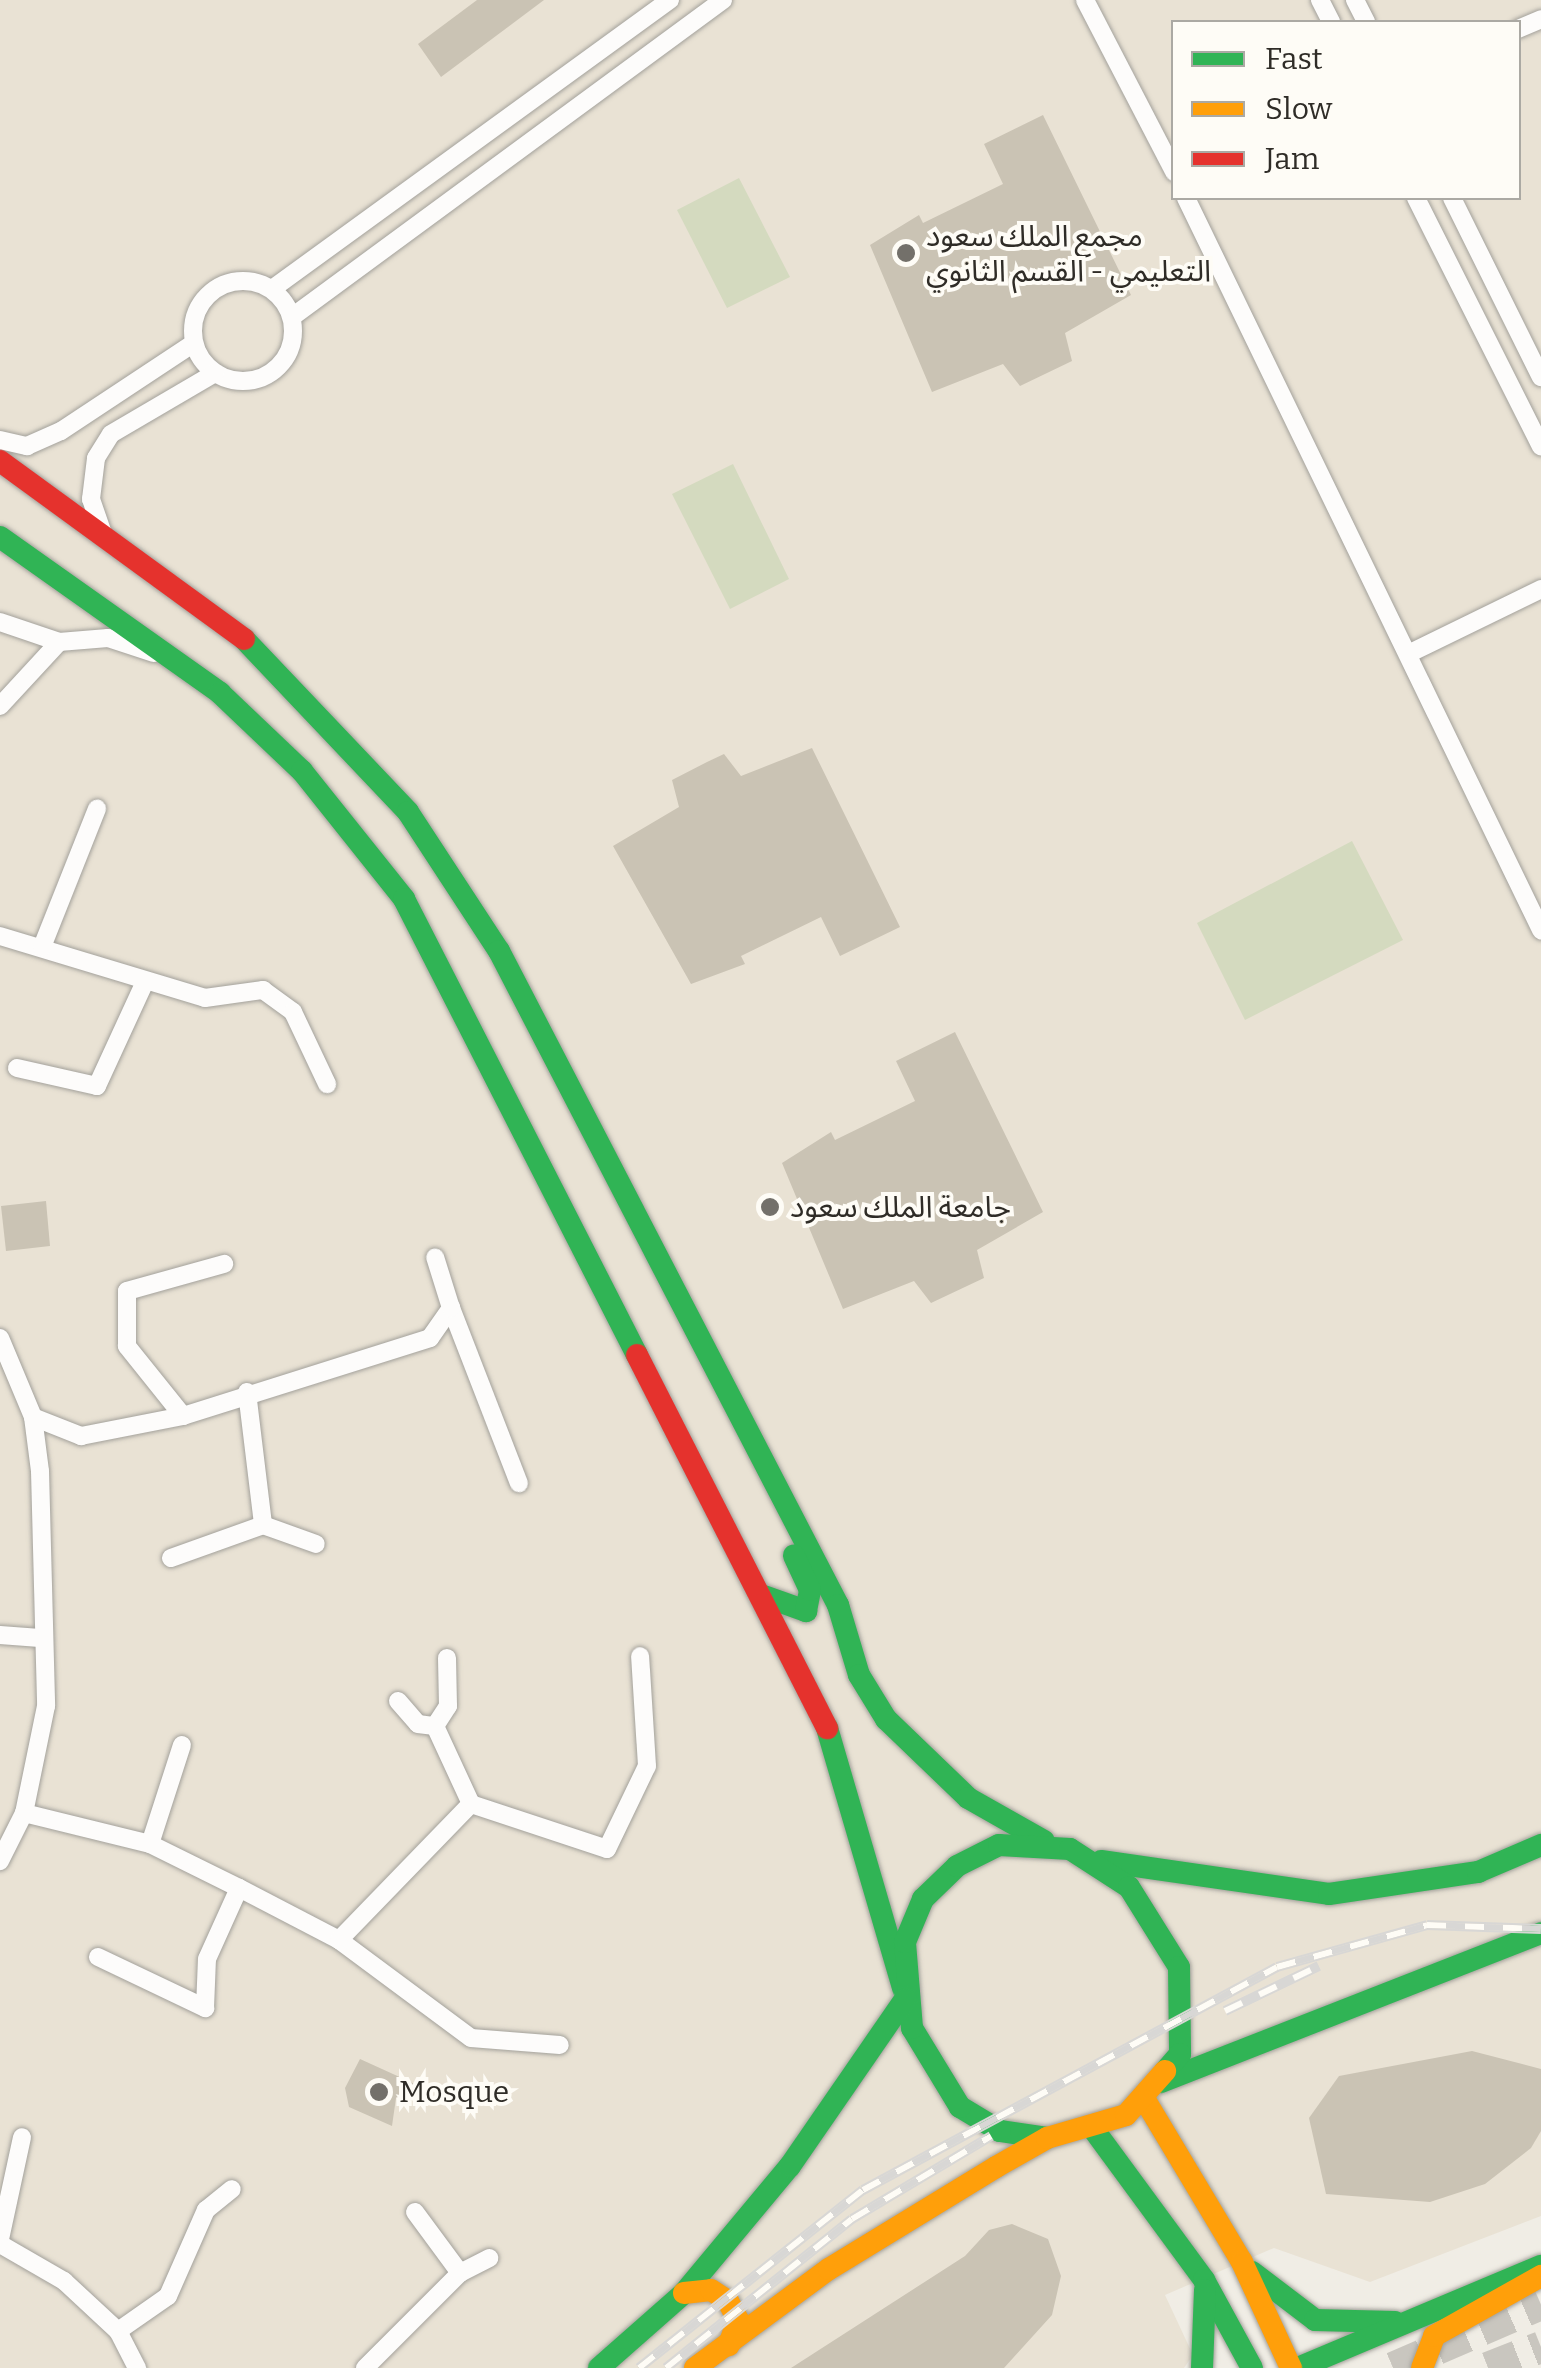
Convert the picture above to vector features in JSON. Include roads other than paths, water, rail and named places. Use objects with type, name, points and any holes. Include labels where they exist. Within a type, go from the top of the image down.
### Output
[{"type":"main road","points":[[0,461],[102,531],[299,688],[444,861],[524,997],[838,1605],[859,1675],[894,1731],[968,1798],[1044,1842],[1100,1861],[1328,1894],[1478,1872],[1541,1845]]},
{"type":"main road","points":[[0,537],[177,660],[302,771],[404,899],[858,1792],[904,1993],[960,2107],[1000,2131],[1047,2138],[1094,2130],[1153,2091],[1541,1932]]},
{"type":"main road","points":[[759,1593],[790,1613],[811,1605],[788,1508]]},
{"type":"main road","points":[[600,2368],[684,2293],[790,2166],[904,1993],[905,1942],[923,1899],[957,1866],[1000,1845],[1044,1842]]},
{"type":"main road","points":[[1100,1861],[1158,1924],[1179,1967],[1180,2054],[1153,2091]]},
{"type":"main road","points":[[1153,2091],[1294,2368],[1541,2266]]},
{"type":"main road","points":[[1094,2130],[1204,2280],[1252,2368]]},
{"type":"main road","points":[[695,2368],[829,2269],[1047,2138]]},
{"type":"main road","points":[[1242,2262],[1315,2320],[1414,2320]]},
{"type":"main road","points":[[1422,2368],[1434,2336],[1541,2276]]},
{"type":"main road","points":[[1202,2368],[1204,2280]]},
{"type":"main road","points":[[684,2293],[712,2290],[728,2301],[738,2320],[729,2345]]},
{"type":"street","points":[[272,290],[670,0]]},
{"type":"street","points":[[292,317],[723,0]]},
{"type":"street","points":[[1085,0],[1171,166]]},
{"type":"street","points":[[1187,200],[1541,930]]},
{"type":"street","points":[[1417,200],[1541,446]]},
{"type":"street","points":[[1453,200],[1541,377]]},
{"type":"street","points":[[240,280],[272,290],[292,317],[290,350],[273,372],[241,381],[215,373],[194,343],[196,312],[211,292],[240,280]]},
{"type":"street","points":[[0,440],[27,446],[60,431],[194,343]]},
{"type":"street","points":[[102,531],[91,499],[96,458],[111,434],[215,373]]},
{"type":"street","points":[[1408,654],[1541,590]]},
{"type":"street","points":[[0,622],[58,642],[108,638],[177,660]]},
{"type":"street","points":[[0,706],[58,642]]},
{"type":"street","points":[[42,947],[97,809]]},
{"type":"street","points":[[0,936],[144,984],[204,998],[264,990],[293,1012],[327,1084]]},
{"type":"street","points":[[17,1068],[97,1086],[144,984]]},
{"type":"street","points":[[436,1257],[451,1308],[519,1482]]},
{"type":"street","points":[[182,1416],[127,1346],[126,1292],[224,1264]]},
{"type":"street","points":[[33,1418],[81,1436],[182,1416],[247,1392],[430,1338],[451,1308]]},
{"type":"street","points":[[0,1338],[33,1418],[46,1706],[24,1813],[0,1861]]},
{"type":"street","points":[[247,1392],[263,1525]]},
{"type":"street","points":[[171,1558],[263,1525],[316,1544]]},
{"type":"street","points":[[0,1635],[40,1638]]},
{"type":"street","points":[[435,1726],[471,1804],[607,1850],[647,1766],[640,1656]]},
{"type":"street","points":[[435,1726],[448,1706],[447,1658]]},
{"type":"street","points":[[398,1701],[418,1724],[435,1726]]},
{"type":"street","points":[[150,1844],[182,1746]]},
{"type":"street","points":[[339,1940],[471,1804]]},
{"type":"street","points":[[24,1813],[150,1844],[239,1888],[339,1940],[471,2038],[560,2045]]},
{"type":"street","points":[[98,1957],[206,2008],[207,1959],[239,1888]]},
{"type":"street","points":[[22,2137],[0,2241],[64,2281],[118,2331],[137,2368]]},
{"type":"street","points":[[118,2331],[168,2296],[206,2210],[232,2189]]},
{"type":"street","points":[[415,2212],[460,2273]]},
{"type":"street","points":[[365,2368],[460,2273],[489,2258]]},
{"type":"tunnel","points":[[1393,2368],[1541,2304]]},
{"type":"tunnel","points":[[1488,2368],[1541,2347]]},
{"type":"railway","points":[[639,2368],[863,2190],[1277,1967],[1427,1925],[1541,1929]]},
{"type":"railway","points":[[1225,2011],[1319,1966]]},
{"type":"railway","points":[[666,2368],[852,2219],[991,2136]]},
{"type":"place","name":"مجمع الملك سعود التعليمي - القسم الثانوي","points":[[906,253]]},
{"type":"place","name":"جامعة الملك سعود","points":[[770,1207]]},
{"type":"place","name":"Mosque","points":[[379,2092]]}]
